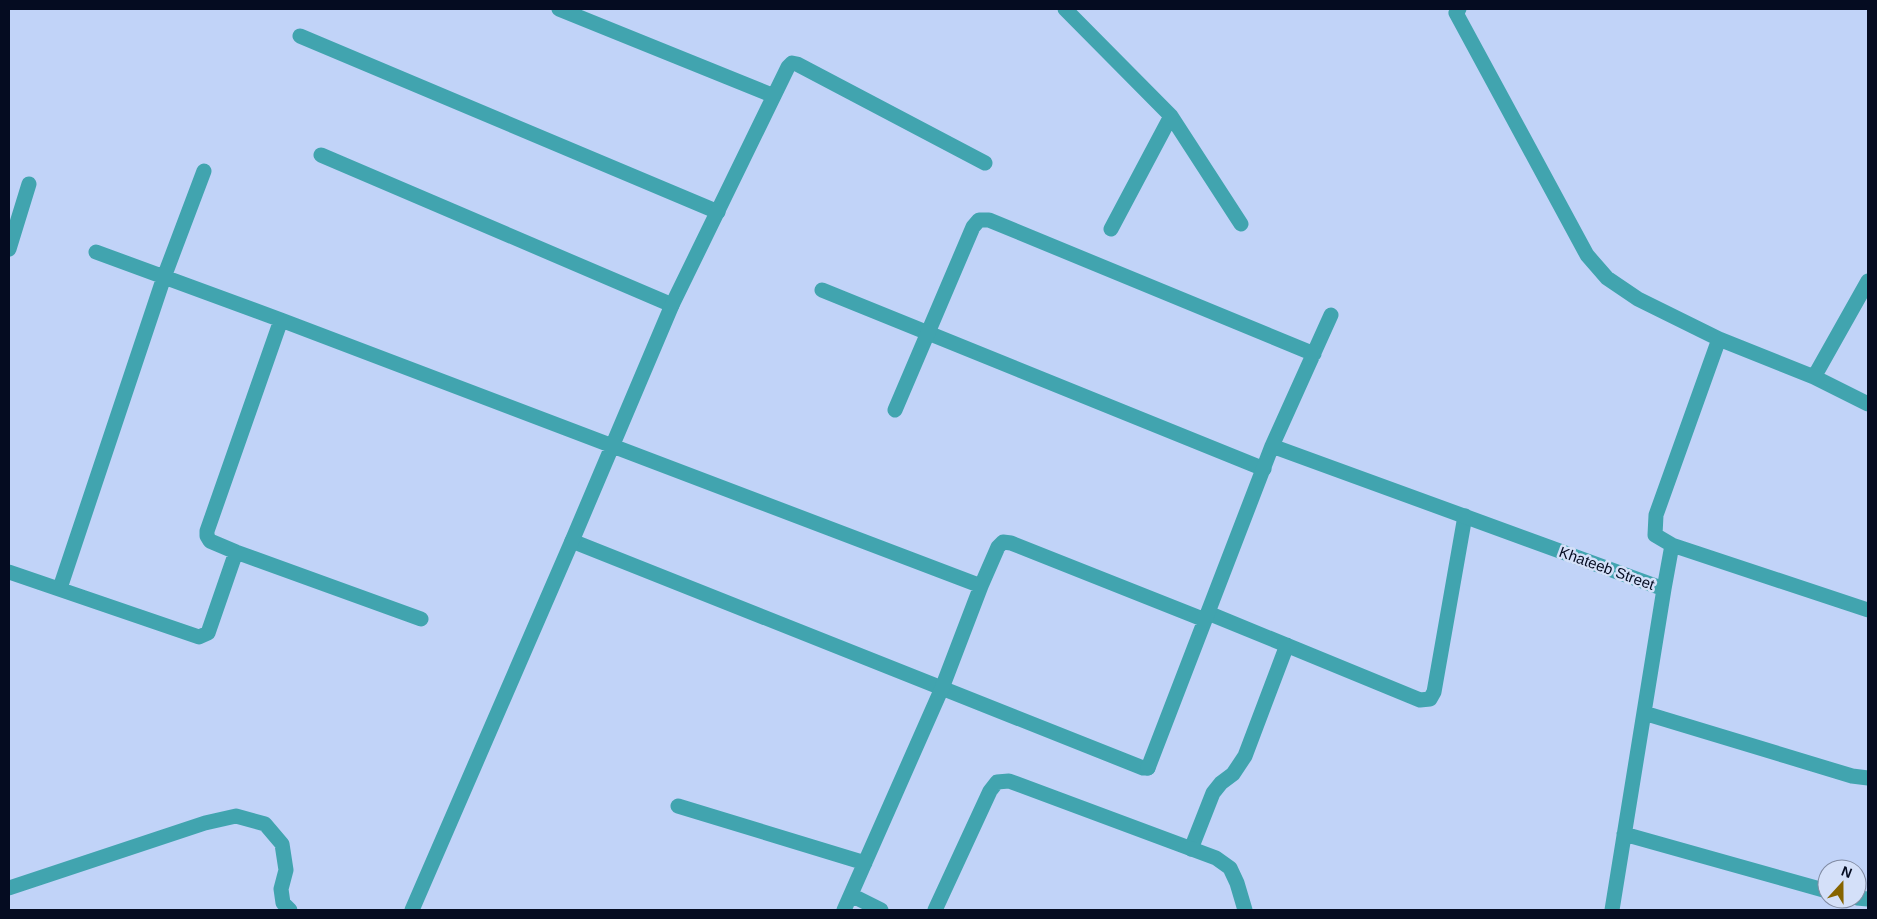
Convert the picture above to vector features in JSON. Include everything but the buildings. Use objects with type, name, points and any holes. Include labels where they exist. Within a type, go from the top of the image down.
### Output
[{"type":"street","points":[[559,9],[774,96]]},
{"type":"street","points":[[1065,9],[1171,116],[1241,224]]},
{"type":"street","points":[[1456,10],[1587,255],[1607,278],[1638,299],[1718,339],[1814,377],[1868,404]]},
{"type":"street","points":[[300,36],[718,212]]},
{"type":"street","points":[[412,910],[672,305],[788,67],[792,63],[797,64],[985,163]]},
{"type":"street","points":[[1111,229],[1171,116]]},
{"type":"street","points":[[321,155],[672,305]]},
{"type":"street","points":[[60,588],[164,277],[204,171]]},
{"type":"street","points":[[9,249],[29,184]]},
{"type":"street","points":[[895,410],[973,227],[979,220],[989,220],[1314,354]]},
{"type":"street","points":[[96,252],[281,320],[981,586]]},
{"type":"street","points":[[1814,377],[1868,280]]},
{"type":"street","points":[[822,290],[1264,469]]},
{"type":"street","points":[[572,541],[1143,768],[1148,768],[1272,446],[1331,315]]},
{"type":"street","points":[[281,320],[207,531],[207,536],[210,541],[236,552],[421,619]]},
{"type":"street","points":[[1718,339],[1656,515],[1656,534],[1672,545],[1868,610]]},
{"type":"street","name":"Khateeb Street","points":[[1272,446],[1664,589],[1612,910]]},
{"type":"street","points":[[844,910],[942,688],[981,586],[998,547],[1003,542],[1011,543],[1287,645],[1420,700],[1430,699],[1434,692],[1465,516]]},
{"type":"street","points":[[1664,589],[1672,545]]},
{"type":"street","points":[[9,572],[199,637],[208,632],[236,552]]},
{"type":"street","points":[[1191,849],[1213,793],[1232,774],[1245,756],[1287,645]]},
{"type":"street","points":[[1644,713],[1852,776],[1868,778]]},
{"type":"street","points":[[935,910],[990,791],[997,782],[1009,781],[1216,858],[1230,868],[1238,883],[1245,910]]},
{"type":"street","points":[[678,806],[865,863]]},
{"type":"street","points":[[9,888],[205,823],[236,816],[265,824],[282,844],[286,870],[281,889],[283,903],[290,910]]},
{"type":"street","points":[[1624,834],[1817,888]]},
{"type":"street","points":[[851,895],[881,910]]}]
